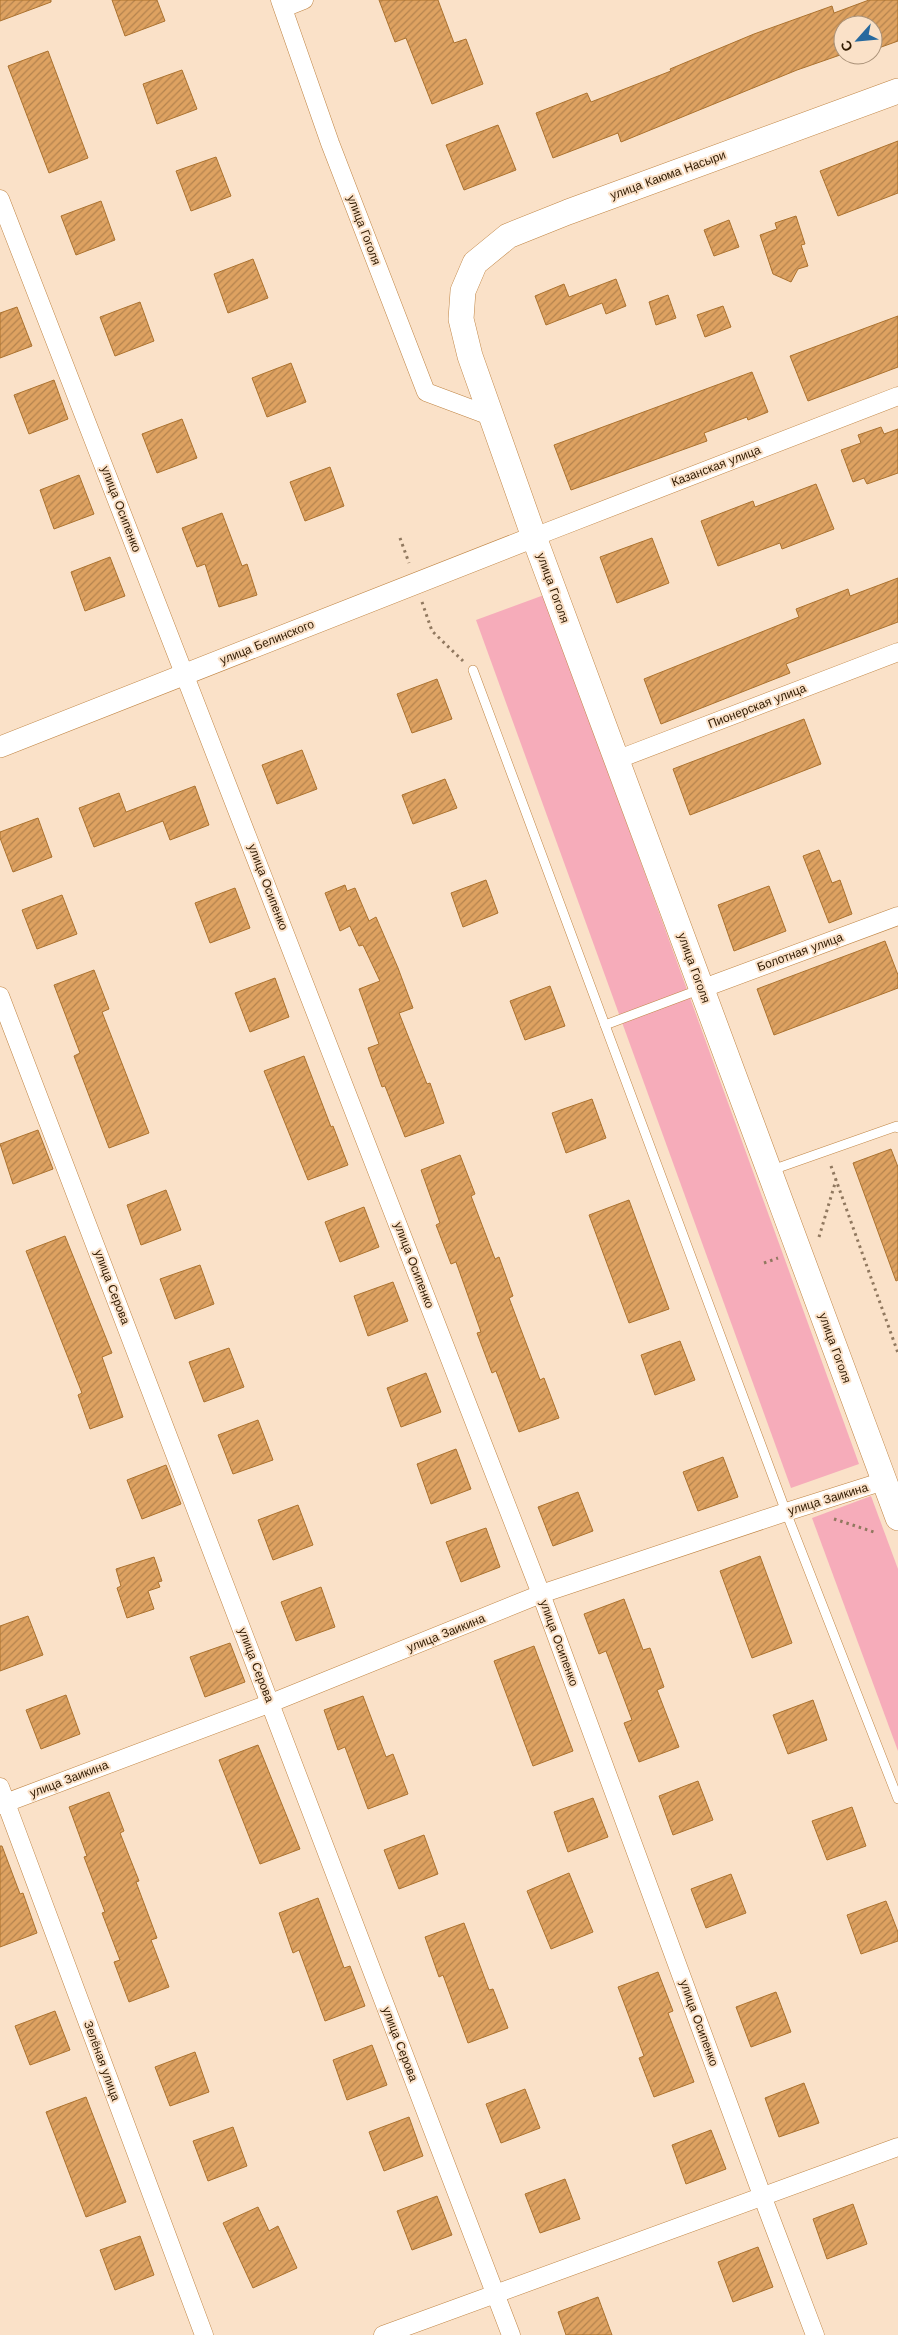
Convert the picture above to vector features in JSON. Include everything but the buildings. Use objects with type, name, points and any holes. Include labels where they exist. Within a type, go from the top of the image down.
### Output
[{"type":"main road","name":"улица Каюма Насыри","points":[[463,291],[475,263],[508,236],[568,212],[898,91]]},
{"type":"main road","name":"улица Гоголя","points":[[463,291],[461,319],[470,356],[534,537],[769,1171],[891,1479],[898,1518]]},
{"type":"street","points":[[282,4],[304,0]]},
{"type":"street","name":"улица Гоголя","points":[[282,4],[330,143],[426,392],[493,417]]},
{"type":"street","name":"улица Осипенко","points":[[0,199],[186,674],[541,1594],[762,2198],[815,2335]]},
{"type":"street","name":"Казанская улица","points":[[534,537],[898,396]]},
{"type":"street","name":"улица Белинского","points":[[0,747],[534,537]]},
{"type":"street","name":"Пионерская улица","points":[[616,760],[898,652]]},
{"type":"street","name":"Болотная улица","points":[[702,989],[898,916]]},
{"type":"street","name":"улица Серова","points":[[0,996],[511,2335]]},
{"type":"street","name":"улица Заикина","points":[[2,1798],[271,1703],[541,1594],[794,1509],[891,1479]]},
{"type":"street","name":"Зелёная улица","points":[[2,1798],[204,2335]]},
{"type":"street","points":[[383,2335],[898,2147]]},
{"type":"lane","points":[[473,670],[605,1025],[794,1509],[898,1799]]},
{"type":"lane","points":[[605,1025],[702,989]]},
{"type":"lane","points":[[769,1171],[897,1126],[898,1128]]},
{"type":"path","points":[[400,538],[432,631],[473,670]]},
{"type":"path","points":[[826,1151],[898,1354]]},
{"type":"path","points":[[794,1509],[874,1532]]},
{"type":"shaded area","points":[[544,595],[859,1464],[791,1488],[476,620]]},
{"type":"shaded area","points":[[871,1496],[898,1569],[898,1751],[812,1518]]}]
